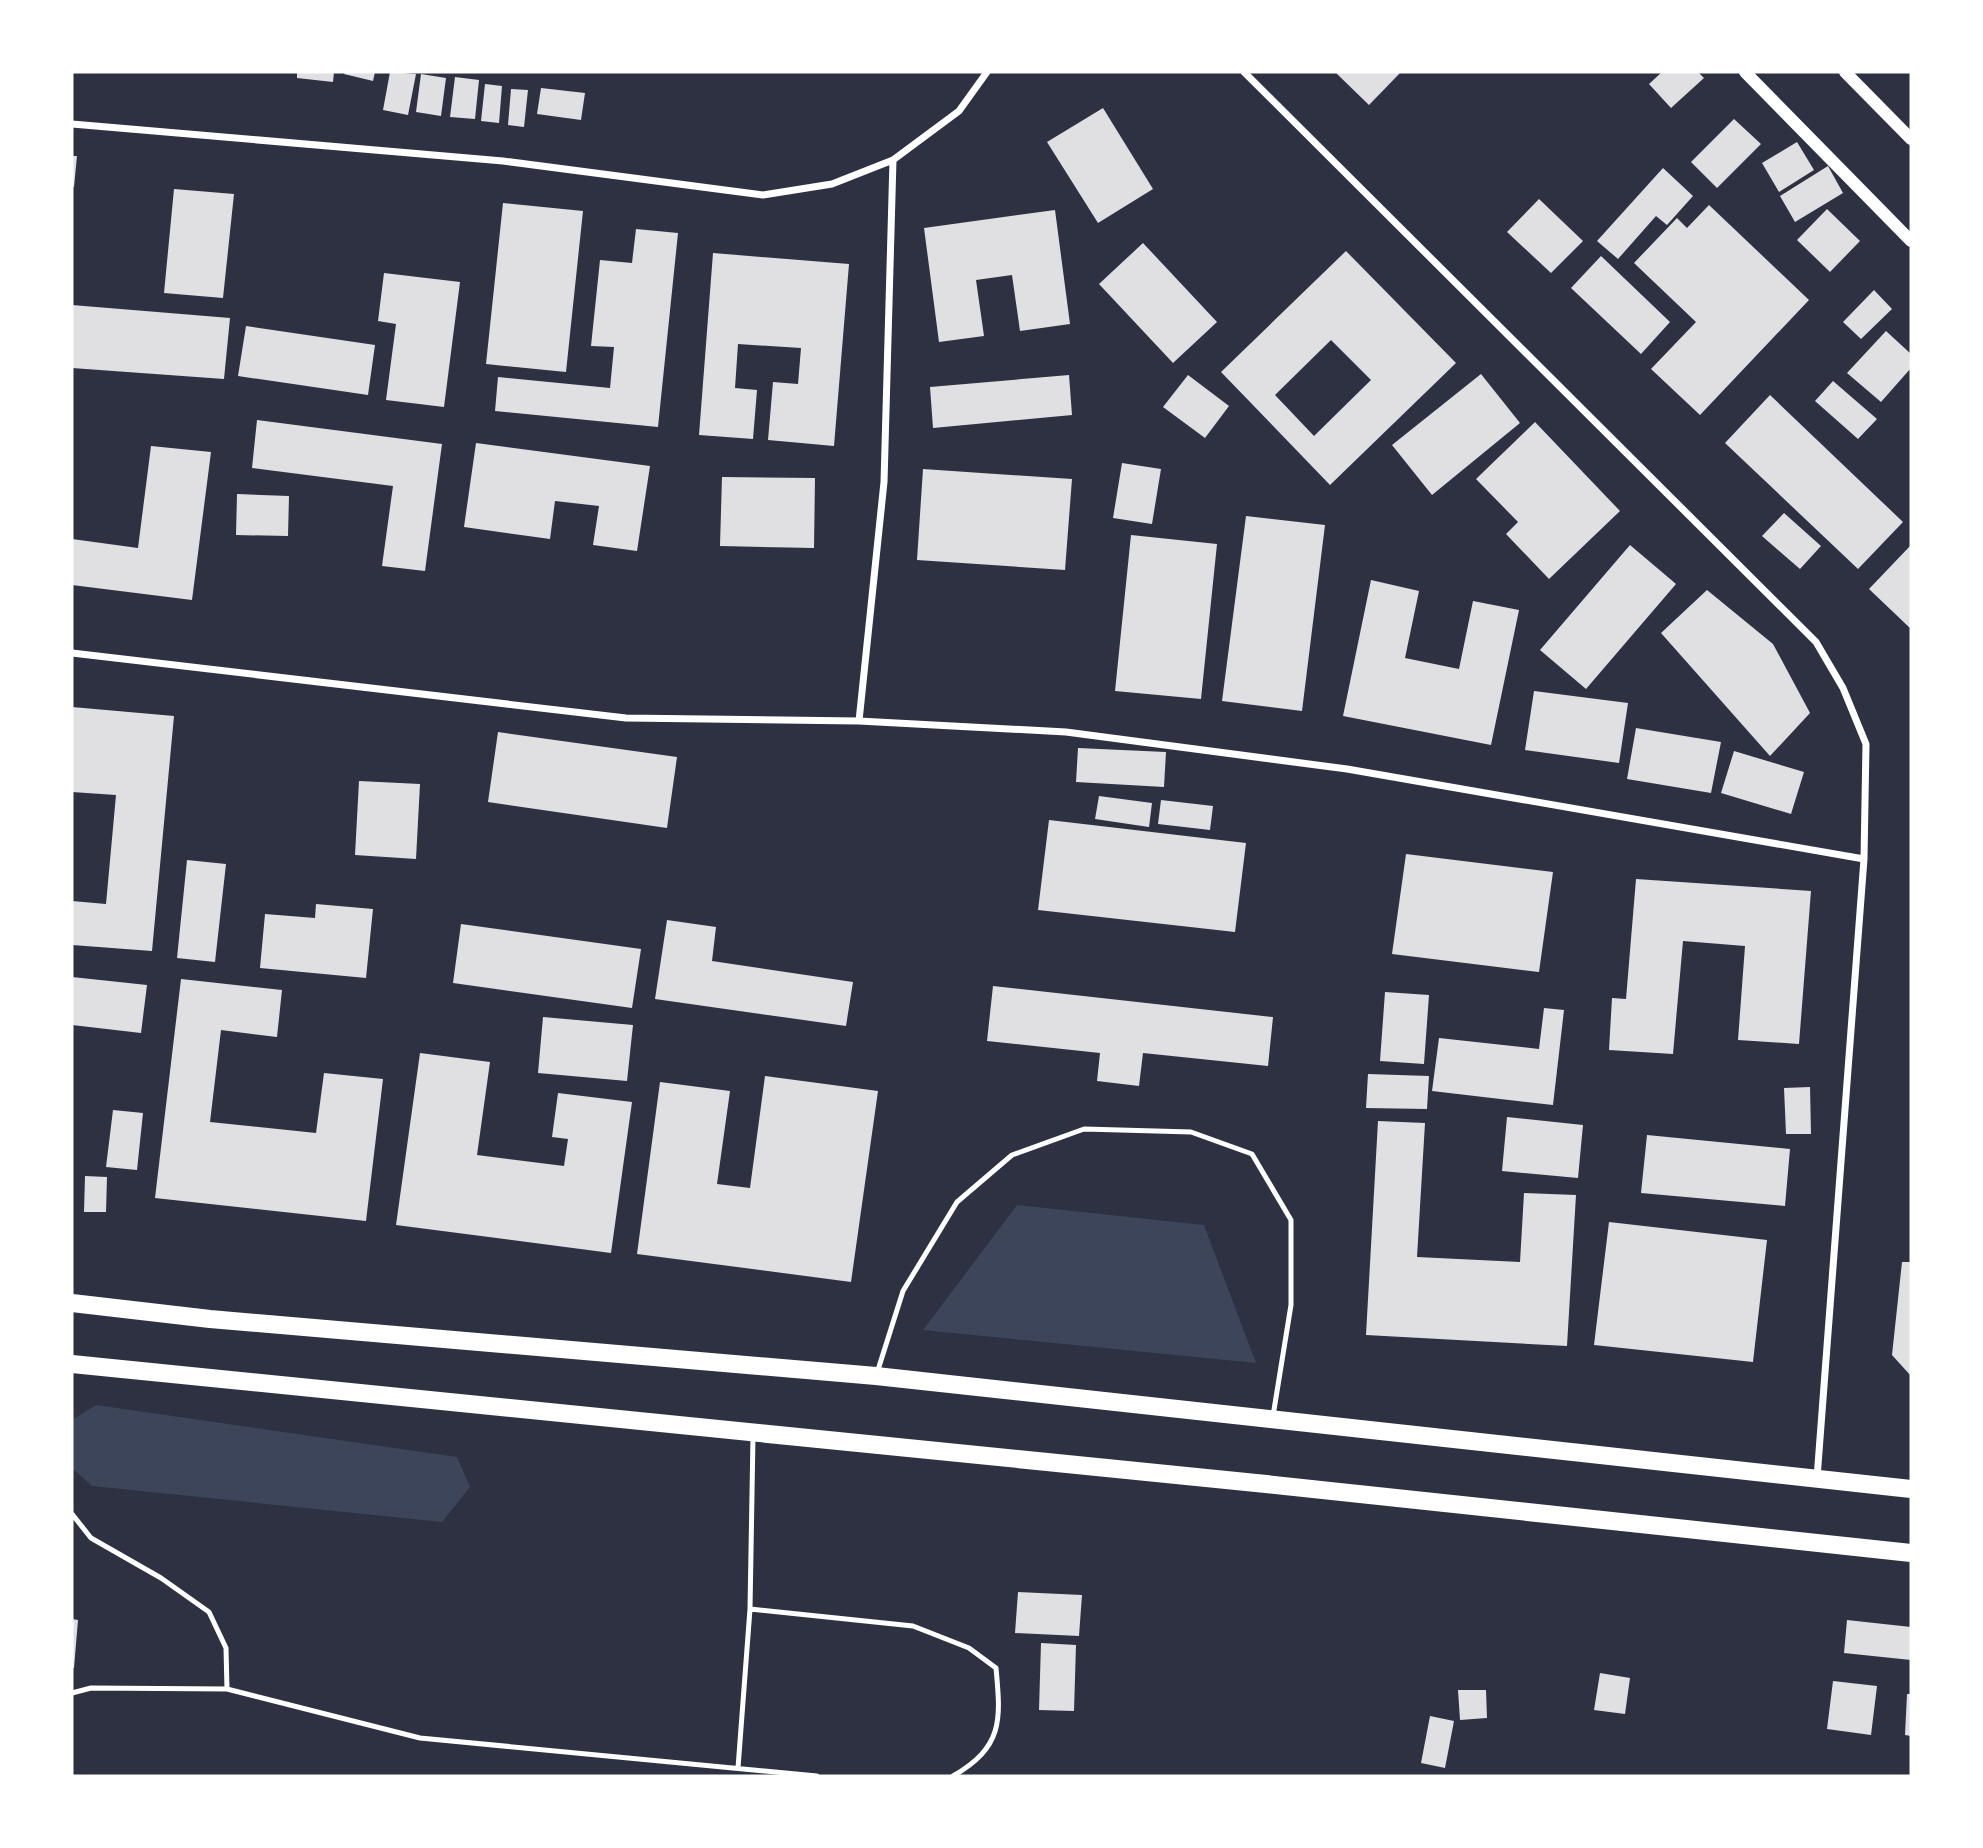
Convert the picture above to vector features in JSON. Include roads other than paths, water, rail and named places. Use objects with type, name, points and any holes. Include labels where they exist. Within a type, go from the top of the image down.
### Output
[{"type":"main road","points":[[72,1303],[210,1318],[876,1376],[1911,1489]]},
{"type":"main road","points":[[72,1364],[1911,1552]]},
{"type":"street","points":[[72,124],[503,161],[763,195],[832,184],[893,160],[959,111],[987,72]]},
{"type":"street","points":[[1244,72],[1816,642],[1843,688],[1866,744],[1864,859],[1817,1478]]},
{"type":"street","points":[[1745,72],[1911,241]]},
{"type":"street","points":[[1845,72],[1911,139]]},
{"type":"street","points":[[859,722],[884,482],[893,160]]},
{"type":"street","points":[[72,653],[626,718],[859,722],[1066,732],[1347,769],[1864,859]]},
{"type":"lane","points":[[876,1376],[903,1291],[957,1202],[1012,1155],[1084,1129],[1191,1132],[1252,1154],[1291,1220],[1292,1305],[1272,1419]]},
{"type":"lane","points":[[738,1768],[750,1609],[754,1433]]},
{"type":"lane","points":[[72,1514],[91,1538],[161,1578],[209,1612],[226,1648],[227,1689]]},
{"type":"lane","points":[[750,1609],[913,1626],[969,1648],[996,1668],[1000,1709],[990,1748],[953,1776]]},
{"type":"lane","points":[[72,1693],[91,1688],[227,1689],[420,1738],[817,1776]]}]
